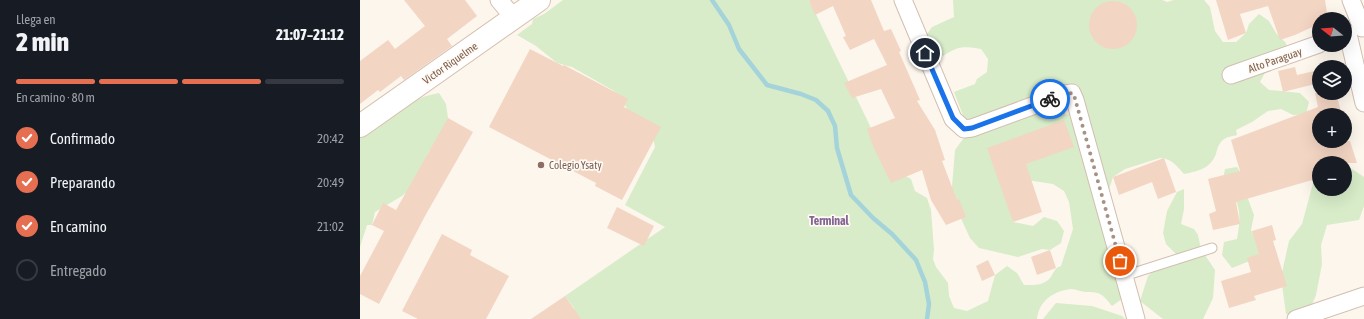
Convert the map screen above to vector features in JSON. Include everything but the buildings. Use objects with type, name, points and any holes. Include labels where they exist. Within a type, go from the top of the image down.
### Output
[{"type":"street","points":[[499,0],[514,18]]},
{"type":"street","name":"Victor Riquelme","points":[[360,126],[539,0]]},
{"type":"street","points":[[903,0],[953,118],[964,129],[972,128],[1065,94],[1072,93],[1136,319]]},
{"type":"street","points":[[1351,0],[1364,103]]},
{"type":"street","name":"Alto Paraguay","points":[[1231,75],[1312,46]]},
{"type":"street","points":[[1296,319],[1364,296]]},
{"type":"lane","points":[[1124,276],[1212,248]]},
{"type":"green space","points":[[563,0],[809,0],[888,163],[900,173],[911,179],[915,191],[927,198],[931,210],[934,250],[933,259],[936,267],[948,283],[949,296],[954,308],[967,311],[988,301],[995,275],[1007,266],[1017,273],[1024,285],[1038,284],[1047,281],[1055,269],[1061,266],[1073,229],[1069,202],[1064,191],[1053,184],[1027,180],[1010,196],[1013,222],[1033,226],[1044,217],[1057,221],[1064,231],[1061,243],[1050,250],[1042,249],[1018,257],[979,248],[970,238],[953,201],[952,186],[955,150],[963,139],[974,132],[1015,121],[1026,114],[966,123],[954,92],[975,84],[977,79],[987,72],[988,59],[981,49],[970,47],[953,50],[943,56],[929,49],[924,38],[932,27],[954,17],[953,0],[1162,0],[1167,2],[1174,0],[1204,0],[1210,7],[1215,31],[1223,42],[1236,42],[1246,33],[1249,24],[1259,14],[1269,21],[1276,33],[1286,43],[1288,55],[1266,71],[1260,82],[1269,90],[1300,93],[1309,102],[1306,114],[1293,115],[1281,109],[1268,111],[1252,122],[1236,130],[1237,135],[1226,138],[1222,141],[1210,163],[1199,170],[1184,174],[1171,161],[1160,158],[1125,169],[1113,177],[1106,199],[1122,299],[1112,306],[1106,298],[1100,294],[1071,289],[1058,292],[1048,298],[1041,307],[1037,319],[572,319],[574,308],[565,296],[665,227],[625,205],[655,147],[653,138],[634,120],[620,97],[614,91],[572,67],[557,63],[536,46],[517,35],[532,24],[533,19],[544,14]],"holes":[[[1074,89],[1077,107],[1066,115],[1058,104]]]},
{"type":"green space","points":[[439,93],[446,104],[448,118],[439,144],[429,151],[414,186],[402,196],[375,212],[372,225],[367,225],[360,247],[360,135],[412,101]]},
{"type":"green space","points":[[1237,167],[1245,180],[1248,199],[1254,215],[1251,230],[1259,245],[1260,257],[1232,268],[1222,255],[1224,242],[1237,239],[1239,214],[1233,194],[1223,179],[1225,169]]},
{"type":"green space","points":[[1352,169],[1364,177],[1364,206],[1359,220],[1327,225],[1321,245],[1322,264],[1316,295],[1306,319],[1286,314],[1281,277],[1289,241],[1302,224],[1312,187],[1312,196],[1352,196]]},
{"type":"green space","points":[[1184,189],[1184,209],[1181,224],[1194,229],[1198,235],[1201,249],[1215,270],[1213,298],[1203,319],[1163,319],[1140,301],[1148,276],[1163,261],[1176,254],[1166,244],[1163,233],[1167,211],[1177,192]]},
{"type":"green space","points":[[1056,303],[1092,306],[1122,316],[1125,319],[1043,319]]},
{"type":"waterway","points":[[712,0],[729,25],[739,49],[767,85],[801,94],[816,100],[828,111],[835,126],[837,148],[851,195],[873,218],[892,234],[916,260],[925,282],[929,304],[927,319]]},
{"type":"way so far","points":[[1050,99],[1068,93],[1072,93],[1074,95],[1120,261]]},
{"type":"place","name":"Colegio Ysaty","points":[[541,165]]},
{"type":"district","name":"Terminal","points":[[829,221]]},
{"type":"route","points":[[925,53],[953,118],[964,129],[972,128],[1050,99]]}]
